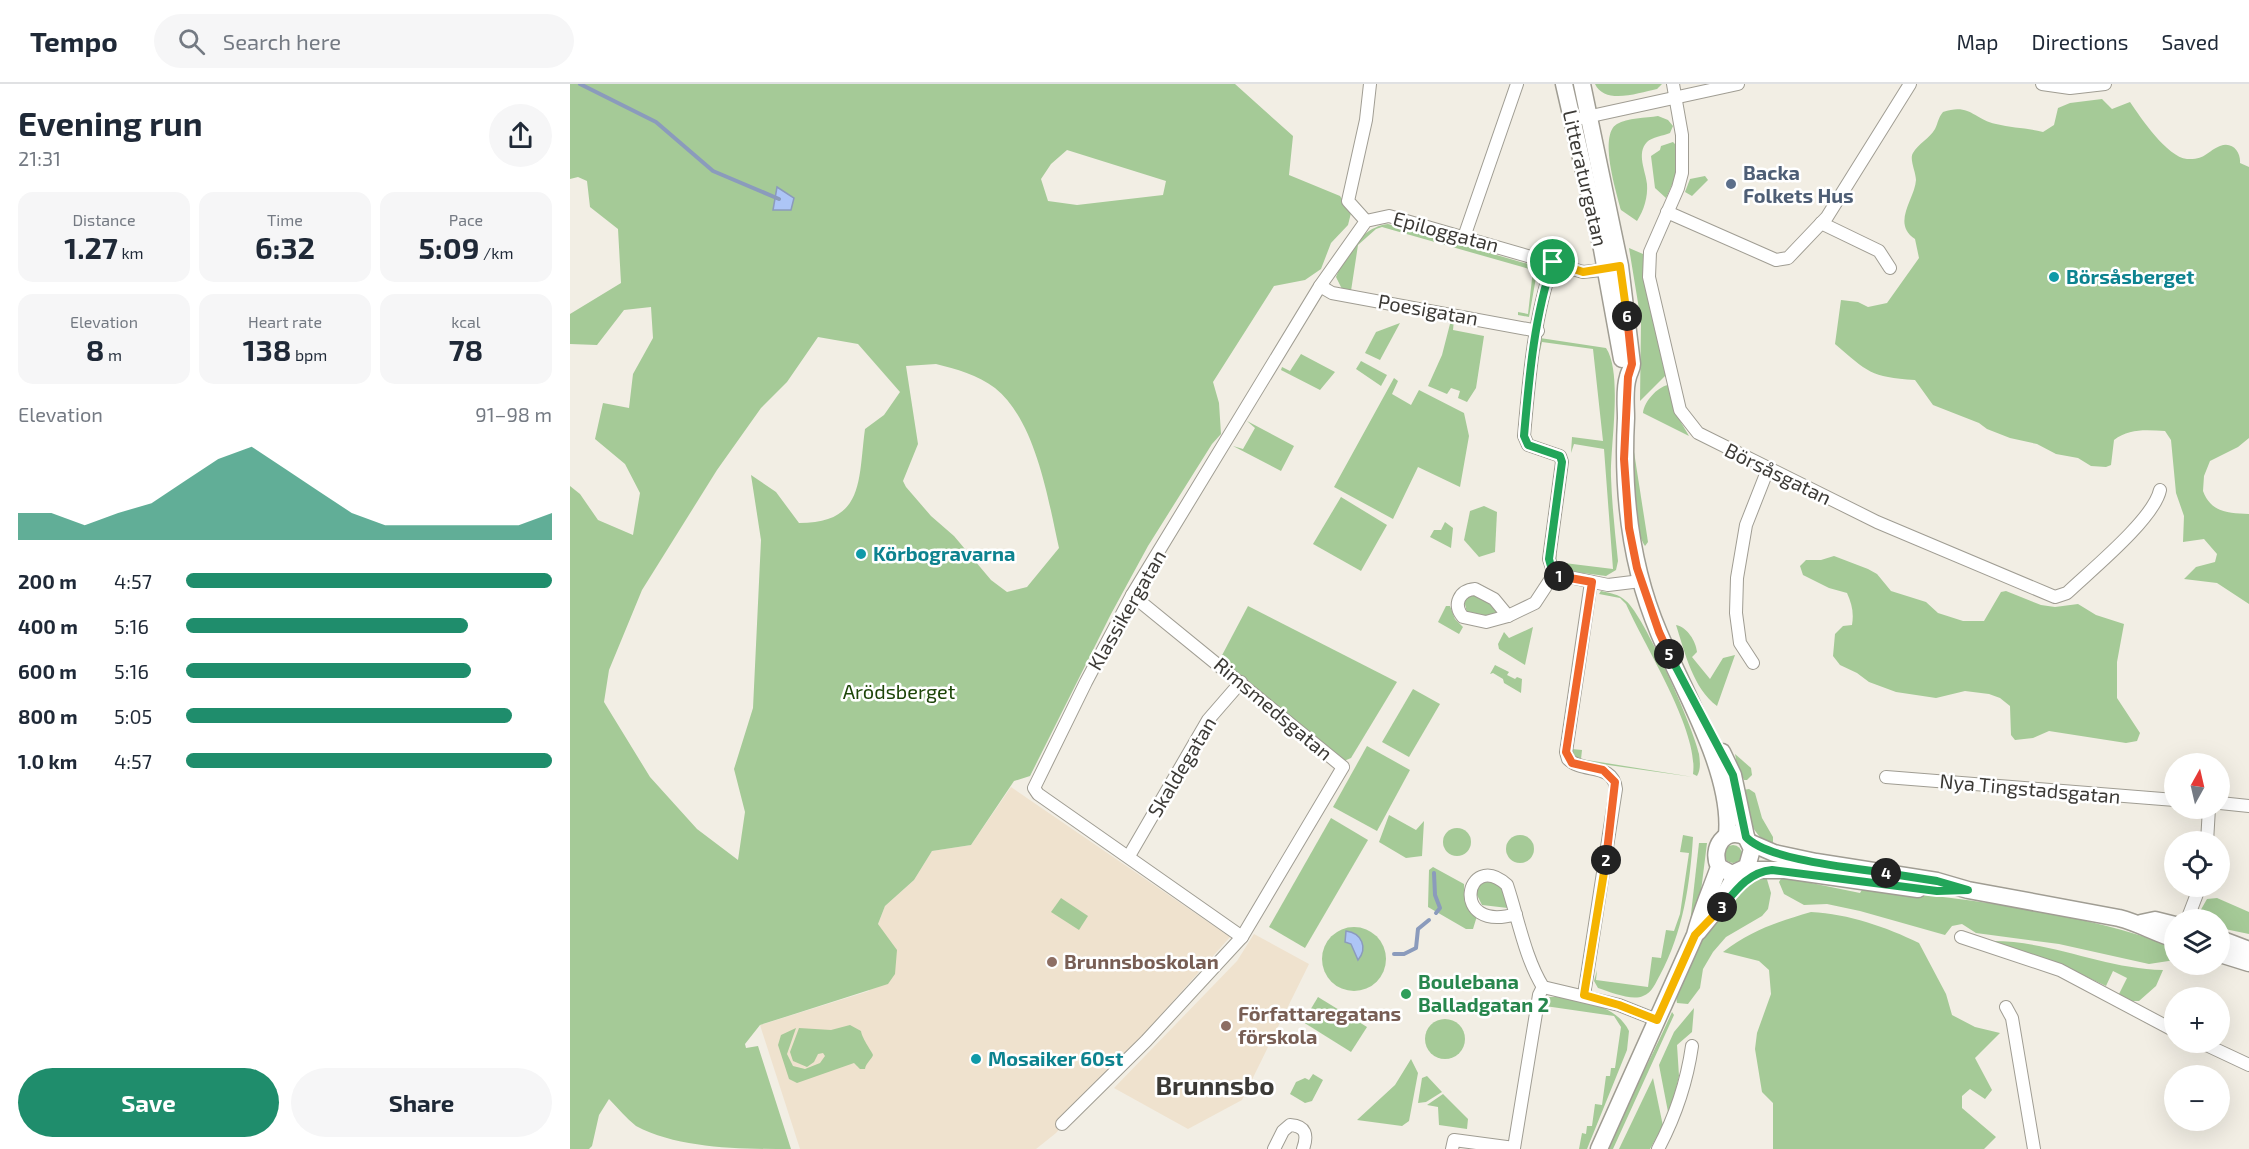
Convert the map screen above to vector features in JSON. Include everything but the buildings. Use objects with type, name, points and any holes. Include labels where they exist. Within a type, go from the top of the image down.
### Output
[{"type":"street","name":"Epiloggatan","points":[[1370,84],[1366,120],[1348,201],[1365,221],[1389,216],[1583,272],[1613,268]]},
{"type":"street","points":[[1464,237],[1517,84]]},
{"type":"street","name":"Litteraturgatan","points":[[1564,84],[1613,268]]},
{"type":"street","name":"Litteraturgatan","points":[[1582,84],[1613,268],[1632,364],[1628,377],[1624,459],[1627,506],[1641,581],[1659,632],[1690,696],[1720,774],[1728,814],[1727,835],[1718,845],[1716,861],[1719,867],[1709,896],[1702,906],[1695,935],[1599,1149]]},
{"type":"street","name":"Börsåsgatan","points":[[1673,84],[1682,135],[1683,165],[1678,188],[1650,252],[1649,276],[1680,411],[1698,433],[1768,469],[1948,554],[2055,597],[2067,593],[2132,530],[2154,505],[2160,490]]},
{"type":"street","points":[[1572,121],[1738,84]]},
{"type":"street","points":[[1667,212],[1776,260],[1788,258],[1821,223],[1910,84]]},
{"type":"street","points":[[2042,84],[2070,88],[2106,84]]},
{"type":"street","name":"Klassikergatan","points":[[1242,937],[1038,794],[1034,788],[1076,701],[1132,595],[1320,286],[1365,221]]},
{"type":"street","points":[[1821,223],[1879,251],[1890,268]]},
{"type":"street","points":[[1553,262],[1546,282],[1524,436],[1528,445],[1552,451],[1560,456],[1562,462],[1549,559],[1554,574]]},
{"type":"street","name":"Poesigatan","points":[[1320,286],[1332,293],[1365,300],[1538,331]]},
{"type":"street","points":[[1753,663],[1740,643],[1736,613],[1737,578],[1746,525],[1768,469]]},
{"type":"street","points":[[1554,574],[1621,585],[1641,581]]},
{"type":"street","points":[[1508,616],[1535,603],[1554,574]]},
{"type":"street","points":[[1584,995],[1616,789],[1615,782],[1608,773],[1575,765],[1568,759],[1566,752],[1592,582]]},
{"type":"street","name":"Rimsmedsgatan","points":[[1132,595],[1343,767],[1242,937]]},
{"type":"street","name":"Skaldegatan","points":[[1129,856],[1203,728],[1241,682]]},
{"type":"street","name":"Litteraturgatan","points":[[1690,696],[1733,775],[1749,840],[1751,859],[1746,872],[1720,899],[1715,911],[1695,935]]},
{"type":"street","name":"Nya Tingstadsgatan","points":[[1886,777],[2164,799]]},
{"type":"street","points":[[2230,804],[2249,806]]},
{"type":"street","points":[[1727,835],[1736,833],[1773,853],[1937,881],[1968,890],[2065,906],[2141,923],[2155,920],[2164,922]]},
{"type":"street","points":[[1719,867],[1727,873],[1785,870],[1937,891],[1968,890]]},
{"type":"street","points":[[1516,914],[1535,975],[1543,987],[1619,1005],[1657,1020]]},
{"type":"street","points":[[2141,923],[2152,932],[2164,936]]},
{"type":"street","points":[[1062,1124],[1146,1041],[1242,937]]},
{"type":"street","points":[[1961,937],[2060,970],[2164,1025]]},
{"type":"street","points":[[2230,943],[2249,950]]},
{"type":"street","points":[[2230,957],[2249,963]]},
{"type":"street","points":[[1452,1149],[1454,1140],[1514,1148],[1539,995],[1543,987]]},
{"type":"street","points":[[2006,1006],[2012,1018],[2034,1149]]},
{"type":"street","points":[[1658,1149],[1674,1114],[1689,1069],[1692,1046]]},
{"type":"street","points":[[2223,1053],[2249,1065]]},
{"type":"street","points":[[1274,1149],[1283,1131],[1290,1125],[1298,1126],[1305,1131],[1307,1137],[1303,1149]]},
{"type":"shaded area","name":"Brunnsboskolan","points":[[1011,787],[1230,937],[1056,1133],[1036,1149],[800,1149],[760,1025],[869,991],[878,924],[885,906],[914,880],[932,851],[971,845]]},
{"type":"shaded area","name":"Författaregatans förskola","points":[[1254,934],[1309,964],[1242,1100],[1188,1129],[1114,1088],[1237,961]]},
{"type":"green space","name":"Arödsberget","points":[[570,84],[1235,84],[1293,136],[1289,175],[1340,196],[1351,213],[1348,225],[1331,243],[1321,269],[1305,280],[1274,286],[1213,382],[1219,403],[1221,434],[1212,444],[1148,546],[1111,614],[1030,776],[1014,781],[971,845],[932,851],[914,880],[885,906],[878,924],[897,950],[895,974],[888,984],[760,1025],[745,1044],[746,1048],[758,1046],[791,1149],[711,1146],[653,1134],[636,1126],[609,1099],[599,1115],[592,1146],[589,1149],[570,1149],[570,486],[580,494],[598,520],[633,535],[640,493],[625,464],[595,439],[603,403],[629,408],[633,374],[653,338],[651,307],[624,310],[597,345],[570,344],[570,314],[621,283],[618,229],[590,207],[587,181],[578,177],[570,179]],"holes":[[[1067,150],[1166,181],[1163,195],[1077,205],[1048,201],[1041,179],[1051,164]],[[818,337],[858,344],[900,392],[884,415],[865,429],[861,465],[854,495],[847,507],[836,515],[820,521],[799,523],[776,492],[751,475],[761,540],[753,708],[734,769],[745,812],[738,860],[697,829],[650,777],[604,702],[609,670],[642,590],[717,470],[761,408],[787,382]],[[936,364],[974,376],[995,388],[1009,402],[1021,420],[1045,485],[1059,548],[1027,587],[1007,592],[991,580],[954,536],[931,516],[906,487],[903,481],[918,444],[906,366]]]},
{"type":"green space","points":[[1595,84],[1662,84],[1657,89],[1632,95],[1614,96],[1606,94]]},
{"type":"green space","points":[[2102,99],[2112,109],[2130,102],[2155,136],[2179,157],[2198,158],[2220,146],[2229,145],[2238,152],[2240,163],[2249,167],[2249,438],[2238,447],[2210,461],[2204,476],[2203,491],[2206,498],[2216,508],[2249,514],[2249,604],[2217,583],[2184,579],[2196,567],[2215,562],[2217,554],[2204,539],[2183,542],[2184,516],[2176,493],[2171,440],[2165,431],[2126,433],[2114,440],[2111,465],[2091,466],[2078,458],[2056,454],[2037,444],[2010,438],[1933,405],[1915,380],[1888,377],[1870,371],[1835,344],[1841,300],[1858,302],[1868,307],[1887,303],[1919,258],[1915,239],[1908,233],[1905,226],[1906,211],[1916,180],[1912,156],[1933,132],[1943,112],[1959,109],[1988,122],[2043,132],[2054,125],[2058,108],[2070,103]]},
{"type":"green space","points":[[1658,116],[1668,120],[1673,126],[1670,133],[1652,139],[1644,146],[1642,163],[1647,194],[1644,208],[1637,221],[1621,210],[1610,165],[1609,140],[1612,130],[1621,122]]},
{"type":"green space","points":[[1673,142],[1678,147],[1675,178],[1666,198],[1655,188],[1651,156],[1660,150],[1661,146]]},
{"type":"green space","points":[[1705,176],[1708,180],[1692,196],[1685,192],[1690,179]]},
{"type":"green space","points":[[1388,224],[1535,266],[1537,272],[1529,317],[1518,315],[1518,312],[1528,314],[1533,270],[1382,227],[1376,229],[1358,245],[1351,291],[1342,289],[1336,277],[1344,259],[1362,236],[1370,230]]},
{"type":"green space","points":[[1629,248],[1643,254],[1643,274],[1666,375],[1640,401],[1641,321]]},
{"type":"green space","points":[[1451,320],[1454,320],[1453,330],[1484,336],[1476,388],[1467,402],[1458,398],[1460,391],[1451,388],[1447,394],[1428,386],[1442,355]]},
{"type":"green space","points":[[1400,323],[1380,360],[1365,353],[1376,332]]},
{"type":"green space","points":[[1540,338],[1606,348],[1611,359],[1615,392],[1611,477],[1618,561],[1616,570],[1606,576],[1559,570],[1554,559],[1557,553],[1556,562],[1613,569],[1604,449],[1574,444],[1571,453],[1572,437],[1603,441],[1593,349],[1542,342],[1540,351]]},
{"type":"green space","points":[[1301,354],[1335,372],[1320,390],[1281,370],[1282,367],[1290,371]]},
{"type":"green space","points":[[1361,361],[1387,375],[1381,386],[1356,369]]},
{"type":"green space","points":[[1394,378],[1398,381],[1392,394],[1411,405],[1419,390],[1464,413],[1469,436],[1460,487],[1418,467],[1393,519],[1334,487]]},
{"type":"green space","points":[[1668,385],[1675,412],[1689,436],[1643,413],[1652,396]]},
{"type":"green space","points":[[1247,421],[1294,446],[1281,471],[1233,446],[1243,449],[1255,428]]},
{"type":"green space","points":[[1632,439],[1648,542],[1645,546],[1637,525],[1635,511]]},
{"type":"green space","points":[[1341,497],[1387,525],[1361,571],[1313,544]]},
{"type":"green space","points":[[1484,506],[1497,512],[1495,552],[1479,557],[1464,540],[1470,511]]},
{"type":"green space","points":[[1445,522],[1453,528],[1451,548],[1430,537],[1434,530],[1441,530]]},
{"type":"green space","points":[[1834,556],[1877,574],[1891,591],[1926,602],[1938,613],[1963,621],[1984,621],[2001,592],[2006,591],[2041,605],[2055,607],[2078,604],[2096,615],[2124,624],[2117,662],[2117,698],[2140,733],[2137,741],[2126,743],[2049,731],[2033,738],[2015,740],[2011,735],[2010,706],[2000,698],[1965,691],[1936,698],[1896,692],[1869,682],[1840,665],[1833,656],[1835,634],[1843,626],[1852,625],[1853,613],[1849,597],[1847,593],[1829,588],[1803,575],[1800,566],[1806,560],[1821,560]]},
{"type":"green space","points":[[1601,591],[1617,595],[1626,601],[1656,649],[1695,741],[1700,763],[1697,776],[1693,774],[1693,756],[1679,713],[1626,604],[1620,598],[1599,594]]},
{"type":"green space","points":[[1472,594],[1484,598],[1498,613],[1487,617],[1467,613],[1464,600]]},
{"type":"green space","points":[[1248,606],[1397,682],[1351,758],[1344,761],[1219,661]]},
{"type":"green space","points":[[1446,606],[1450,606],[1455,619],[1463,627],[1459,634],[1438,622]]},
{"type":"green space","points":[[1676,625],[1684,629],[1693,639],[1697,652],[1692,657],[1710,679],[1723,658],[1735,655],[1717,706],[1696,680]]},
{"type":"green space","points":[[1533,627],[1525,665],[1499,649],[1498,644],[1504,632],[1509,638]]},
{"type":"green space","points":[[1495,665],[1509,672],[1507,675],[1515,679],[1517,677],[1522,679],[1521,693],[1504,683],[1503,679],[1493,673],[1490,674]]},
{"type":"green space","points":[[1413,689],[1440,704],[1409,757],[1382,742]]},
{"type":"green space","points":[[1367,746],[1410,770],[1377,831],[1333,807]]},
{"type":"green space","points":[[1572,749],[1582,750],[1581,759],[1693,777],[1580,761],[1573,755]]},
{"type":"green space","points":[[1735,754],[1751,768],[1752,775],[1747,780],[1744,780],[1737,765]]},
{"type":"green space","points":[[1749,789],[1755,793],[1762,818],[1773,837],[1773,847],[1759,836],[1751,823],[1743,790]]},
{"type":"green space","points":[[1389,815],[1416,830],[1424,821],[1422,856],[1406,858],[1379,842]]},
{"type":"green space","points":[[1331,818],[1368,840],[1305,948],[1269,927]]},
{"type":"green space","points":[[1457,828],[1467,832],[1471,842],[1467,852],[1457,856],[1447,852],[1443,842],[1447,832]]},
{"type":"green space","points":[[1520,835],[1530,839],[1534,849],[1530,859],[1520,863],[1510,859],[1506,849],[1510,839]]},
{"type":"green space","points":[[1683,835],[1693,837],[1684,908],[1668,959],[1655,984],[1649,992],[1638,997],[1598,988],[1594,981],[1597,970],[1596,980],[1648,987],[1652,957],[1661,958],[1666,930],[1674,931],[1680,914],[1689,853],[1680,852]]},
{"type":"green space","points":[[1699,843],[1707,843],[1701,891],[1690,923]]},
{"type":"green space","points":[[1733,845],[1739,848],[1742,854],[1739,860],[1733,863],[1727,860],[1724,854],[1727,848]]},
{"type":"green space","points":[[1433,867],[1464,884],[1465,903],[1477,916],[1473,929],[1466,929],[1428,907],[1429,870]]},
{"type":"green space","points":[[1766,876],[1771,893],[1768,909],[1762,916],[1726,937],[1713,952],[1703,969],[1700,988],[1688,1004],[1677,1003],[1683,975],[1702,939],[1739,893],[1751,883]]},
{"type":"green space","points":[[1782,877],[1860,893],[1863,888],[1982,902],[2060,915],[2137,934],[2164,943],[2164,962],[2149,964],[2059,944],[1976,933],[1962,924],[1952,926],[1945,935],[1860,911],[1827,904],[1804,905],[1784,894],[1779,882]]},
{"type":"green space","points":[[1488,880],[1501,885],[1508,908],[1482,905],[1476,893],[1477,887]]},
{"type":"green space","points":[[1061,898],[1088,916],[1079,930],[1051,912]]},
{"type":"green space","points":[[2217,898],[2249,912],[2249,934],[2230,930],[2230,909],[2201,909],[2207,899]]},
{"type":"green space","points":[[1811,912],[1839,915],[1867,922],[1919,943],[1946,994],[1952,1015],[1975,1027],[2000,1033],[1975,1058],[1992,1090],[1985,1099],[1970,1089],[1962,1096],[1962,1108],[1996,1137],[1984,1149],[1773,1149],[1773,1103],[1762,1092],[1755,1049],[1757,1033],[1771,994],[1769,970],[1759,961],[1723,952],[1765,927]]},
{"type":"green space","points":[[1354,927],[1372,933],[1380,941],[1386,959],[1380,977],[1372,985],[1354,991],[1336,985],[1328,977],[1322,959],[1328,941],[1336,933]]},
{"type":"green space","points":[[1993,941],[2036,945],[2121,965],[2163,970],[2156,986],[2139,1001],[2130,1001],[2119,994],[2127,978],[2113,971],[2106,986],[2057,963]]},
{"type":"green space","points":[[1318,997],[1367,1027],[1351,1052],[1303,1022]]},
{"type":"green space","points":[[1548,997],[1570,998],[1594,1004],[1615,1015],[1629,1031],[1627,1050],[1587,1149],[1579,1149],[1582,1133],[1586,1134],[1587,1126],[1592,1126],[1595,1104],[1602,1105],[1606,1076],[1610,1076],[1611,1068],[1615,1068],[1621,1027],[1614,1016],[1545,1006],[1541,1015],[1543,1003]]},
{"type":"green space","points":[[1694,1008],[1692,1032],[1677,1045],[1679,1076],[1672,1106],[1668,1112],[1659,1065],[1674,1032]]},
{"type":"green space","points":[[1672,1012],[1674,1015],[1613,1149],[1607,1149],[1623,1115]]},
{"type":"green space","points":[[1445,1019],[1453,1020],[1459,1025],[1464,1031],[1464,1047],[1459,1053],[1453,1058],[1445,1059],[1437,1058],[1431,1053],[1426,1047],[1425,1039],[1426,1031],[1431,1025],[1437,1020]]},
{"type":"green space","points":[[850,1025],[861,1031],[873,1055],[865,1069],[860,1069],[854,1063],[797,1083],[789,1079],[778,1045],[781,1035],[796,1028],[787,1054],[793,1066],[805,1069],[820,1063],[825,1056],[823,1053],[818,1054],[814,1062],[807,1067],[793,1061],[790,1052],[799,1028],[831,1030]]},
{"type":"green space","points":[[1411,1059],[1418,1073],[1409,1121],[1402,1126],[1357,1120],[1395,1085]]},
{"type":"green space","points":[[1313,1074],[1323,1080],[1312,1101],[1305,1103],[1290,1094],[1296,1082],[1305,1078],[1309,1080]]},
{"type":"green space","points":[[1427,1076],[1442,1092],[1426,1102],[1418,1103],[1422,1078]]},
{"type":"green space","points":[[1653,1078],[1663,1126],[1650,1149],[1619,1149]]},
{"type":"green space","points":[[1443,1094],[1468,1119],[1467,1129],[1439,1125],[1438,1107],[1427,1105]]},
{"type":"water","points":[[777,187],[794,198],[791,210],[773,210]]},
{"type":"water","points":[[1346,931],[1352,932],[1362,942],[1363,951],[1358,960],[1351,944],[1345,942]]},
{"type":"waterway","points":[[580,84],[656,122],[713,171],[779,199]]},
{"type":"waterway","points":[[1434,873],[1435,895],[1440,908],[1436,913]]},
{"type":"waterway","points":[[1394,954],[1404,954],[1416,948],[1418,929],[1429,920]]},
{"type":"place","name":"Backa Folkets Hus","points":[[1731,184]]},
{"type":"place","name":"Börsåsberget","points":[[2054,277]]},
{"type":"place","name":"Körbogravarna","points":[[861,554]]},
{"type":"place","name":"Brunnsboskolan","points":[[1052,962]]},
{"type":"place","name":"Boulebana Balladgatan 2","points":[[1406,994]]},
{"type":"place","name":"Författaregatans förskola","points":[[1226,1026]]},
{"type":"place","name":"Mosaiker 60st","points":[[976,1059]]},
{"type":"district","name":"Brunnsbo","points":[[1215,1086]]},
{"type":"route","points":[[1553,262],[1583,272],[1620,266],[1632,364],[1628,377],[1624,459],[1629,528],[1637,568],[1659,632],[1690,696],[1733,775],[1746,837],[1751,843],[1773,853],[1937,881],[1968,890],[1937,891],[1881,885],[1803,872],[1758,871],[1738,887],[1695,935],[1657,1020],[1619,1005],[1584,995],[1616,789],[1612,776],[1608,773],[1575,765],[1568,759],[1566,752],[1592,582],[1557,576],[1550,566],[1550,548],[1562,462],[1560,456],[1552,451],[1528,445],[1524,436],[1525,416],[1546,282],[1553,262]]}]
